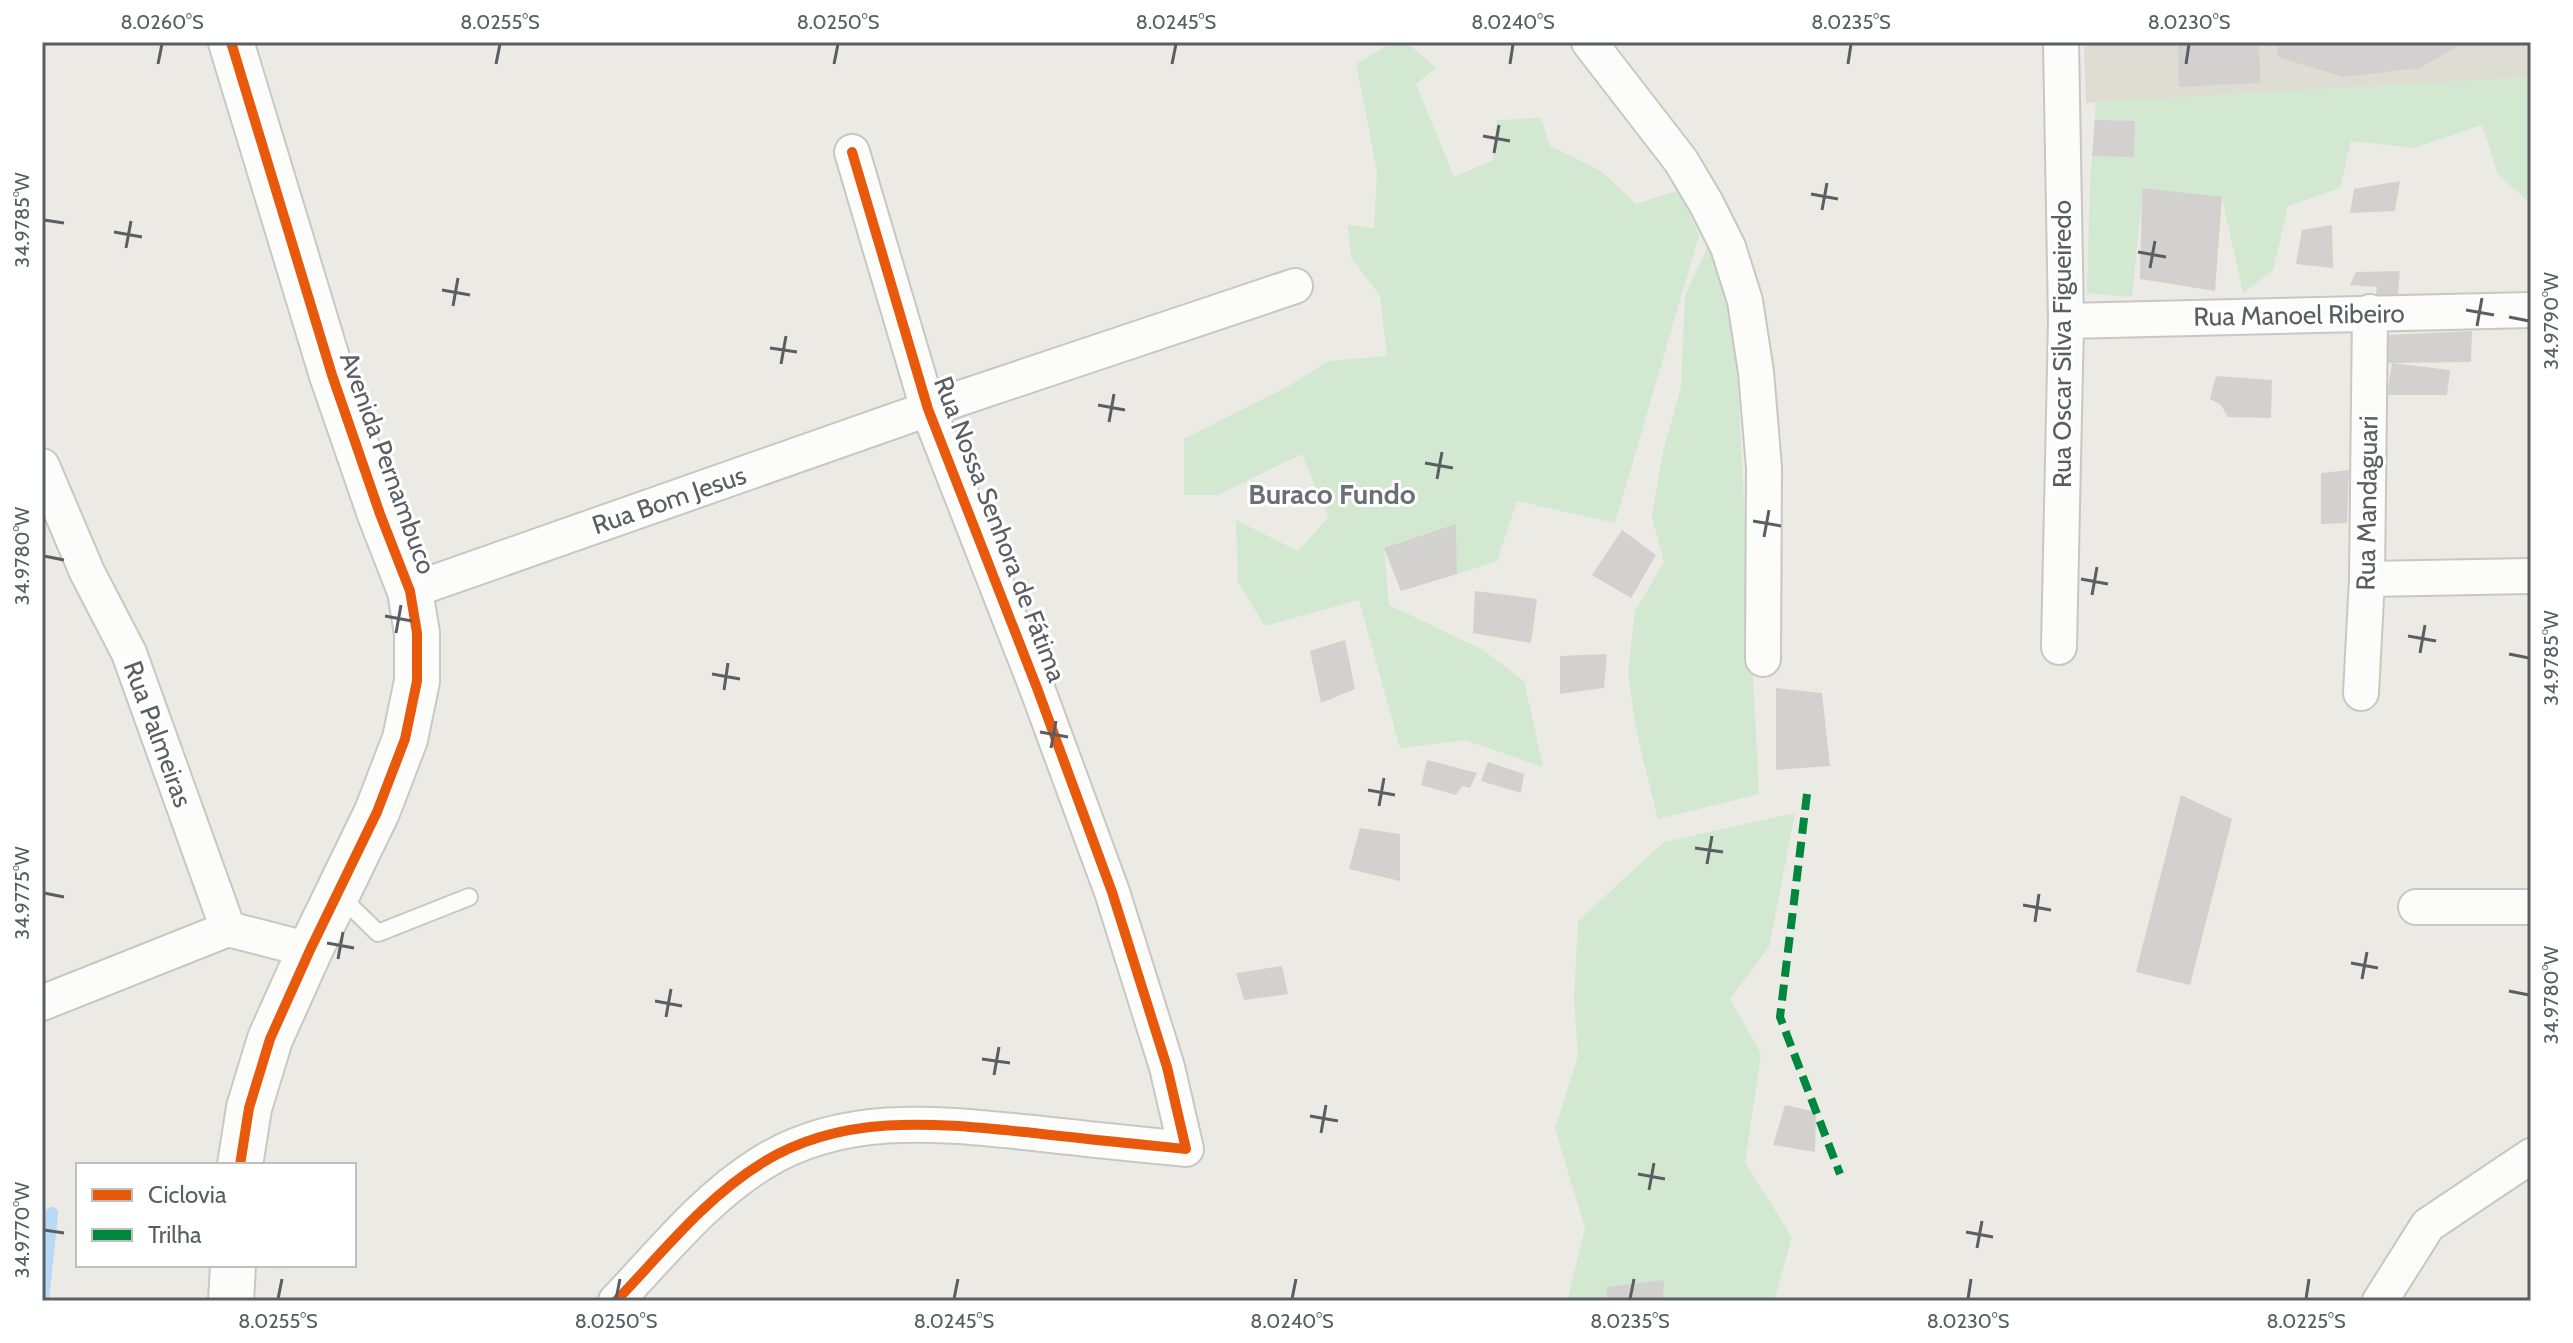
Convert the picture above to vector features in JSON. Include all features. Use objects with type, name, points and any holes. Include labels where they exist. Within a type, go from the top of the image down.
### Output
[{"type":"street","name":"Avenida Pernambuco","points":[[231,42],[332,375],[410,591],[417,633],[417,681],[405,739],[377,812],[270,1039],[249,1108],[240,1163]]},
{"type":"street","points":[[1589,42],[1681,161],[1728,247],[1745,301],[1756,372],[1764,468],[1763,659]]},
{"type":"street","name":"Rua Oscar Silva Figueiredo","points":[[2059,647],[2066,321],[2061,42]]},
{"type":"street","name":"Rua Nossa Senhora de Fátima","points":[[616,1301],[710,1203],[762,1163],[808,1138],[866,1127],[936,1123],[1186,1149],[1167,1067],[1112,892],[928,409],[852,152]]},
{"type":"street","name":"Rua Nossa Senhora de Fátima","points":[[928,409],[1295,286]]},
{"type":"street","name":"Rua Manoel Ribeiro","points":[[2066,321],[2531,310]]},
{"type":"street","name":"Rua Mandaguari","points":[[2361,693],[2367,579],[2370,312]]},
{"type":"street","name":"Rua Bom Jesus","points":[[410,591],[928,409]]},
{"type":"street","name":"Rua Palmeiras","points":[[42,466],[87,572],[129,653],[228,929]]},
{"type":"street","points":[[2367,579],[2531,576]]},
{"type":"street","points":[[2416,907],[2531,907]]},
{"type":"street","points":[[42,1003],[228,929],[310,950]]},
{"type":"street","points":[[2380,1301],[2428,1225],[2531,1156]]},
{"type":"street","points":[[231,1301],[233,1267]]},
{"type":"lane","points":[[338,894],[378,933],[469,897]]},
{"type":"shaded area","points":[[2084,42],[2531,42],[2531,80],[2086,103]]},
{"type":"green space","points":[[1393,42],[1406,42],[1436,68],[1416,84],[1454,177],[1493,160],[1497,120],[1541,118],[1550,146],[1601,171],[1636,204],[1679,190],[1699,235],[1615,523],[1517,501],[1497,561],[1457,574],[1456,525],[1384,548],[1389,605],[1483,650],[1524,681],[1543,767],[1465,740],[1400,748],[1359,600],[1265,626],[1238,582],[1236,520],[1298,551],[1328,518],[1302,454],[1218,495],[1184,495],[1184,439],[1289,386],[1328,361],[1387,356],[1380,296],[1351,257],[1348,225],[1374,228],[1377,171],[1356,64]]},
{"type":"green space","points":[[2531,77],[2530,203],[2498,175],[2482,125],[2414,148],[2351,141],[2340,188],[2288,206],[2273,270],[2243,293],[2222,198],[2143,188],[2132,297],[2087,293],[2096,102]]},
{"type":"green space","points":[[1711,240],[1734,307],[1759,794],[1658,819],[1636,730],[1628,672],[1635,611],[1664,562],[1652,516],[1663,452],[1681,387],[1685,296]]},
{"type":"green space","points":[[1795,813],[1769,947],[1730,999],[1761,1054],[1745,1163],[1792,1237],[1774,1301],[1567,1301],[1585,1228],[1555,1128],[1578,1056],[1574,999],[1578,921],[1664,842]]},
{"type":"building","points":[[2178,42],[2259,42],[2260,83],[2179,87]]},
{"type":"building","points":[[2277,42],[2465,42],[2420,68],[2343,77],[2278,57]]},
{"type":"building","points":[[2095,120],[2135,121],[2134,157],[2092,156]]},
{"type":"building","points":[[2400,181],[2395,211],[2350,213],[2354,189]]},
{"type":"building","points":[[2142,188],[2222,197],[2215,291],[2140,279]]},
{"type":"building","points":[[2332,225],[2333,268],[2296,264],[2302,230]]},
{"type":"building","points":[[2400,271],[2397,304],[2374,304],[2377,287],[2350,285],[2356,272]]},
{"type":"building","points":[[2472,331],[2471,362],[2382,362],[2388,335]]},
{"type":"building","points":[[2392,363],[2450,370],[2447,395],[2387,395]]},
{"type":"building","points":[[2216,376],[2272,380],[2271,418],[2228,417],[2221,405],[2210,399]]},
{"type":"building","points":[[2349,470],[2347,523],[2321,524],[2321,473]]},
{"type":"building","points":[[1456,524],[1457,574],[1401,591],[1384,548]]},
{"type":"building","points":[[1622,530],[1656,555],[1631,598],[1592,575]]},
{"type":"building","points":[[1475,591],[1537,599],[1531,643],[1473,633]]},
{"type":"building","points":[[1345,640],[1355,689],[1321,703],[1310,651]]},
{"type":"building","points":[[1607,654],[1604,688],[1560,694],[1560,656]]},
{"type":"building","points":[[1776,688],[1822,693],[1830,766],[1776,770]]},
{"type":"building","points":[[1427,760],[1477,773],[1470,788],[1462,786],[1456,795],[1421,785]]},
{"type":"building","points":[[1488,762],[1524,774],[1521,793],[1481,781]]},
{"type":"building","points":[[2181,795],[2232,819],[2190,985],[2136,972]]},
{"type":"building","points":[[1360,828],[1400,834],[1400,881],[1349,869]]},
{"type":"building","points":[[1282,966],[1288,994],[1244,1000],[1236,973]]},
{"type":"building","points":[[1785,1105],[1816,1112],[1815,1152],[1773,1145]]},
{"type":"building","points":[[1664,1280],[1663,1301],[1606,1301],[1607,1287]]},
{"type":"waterway","points":[[43,1301],[52,1213]]},
{"type":"marked path","points":[[1807,794],[1780,1017],[1840,1174]]},
{"type":"cycle path","points":[[231,42],[332,375],[410,591],[417,633],[417,681],[405,739],[377,812],[270,1039],[249,1108],[240,1163]]},
{"type":"cycle path","points":[[616,1301],[685,1227],[741,1177],[794,1146],[827,1135],[860,1128],[929,1125],[1186,1149],[1167,1067],[1112,892],[1037,688],[928,409],[852,152]]},
{"type":"district","name":"Buraco Fundo","points":[[1332,494]]}]
